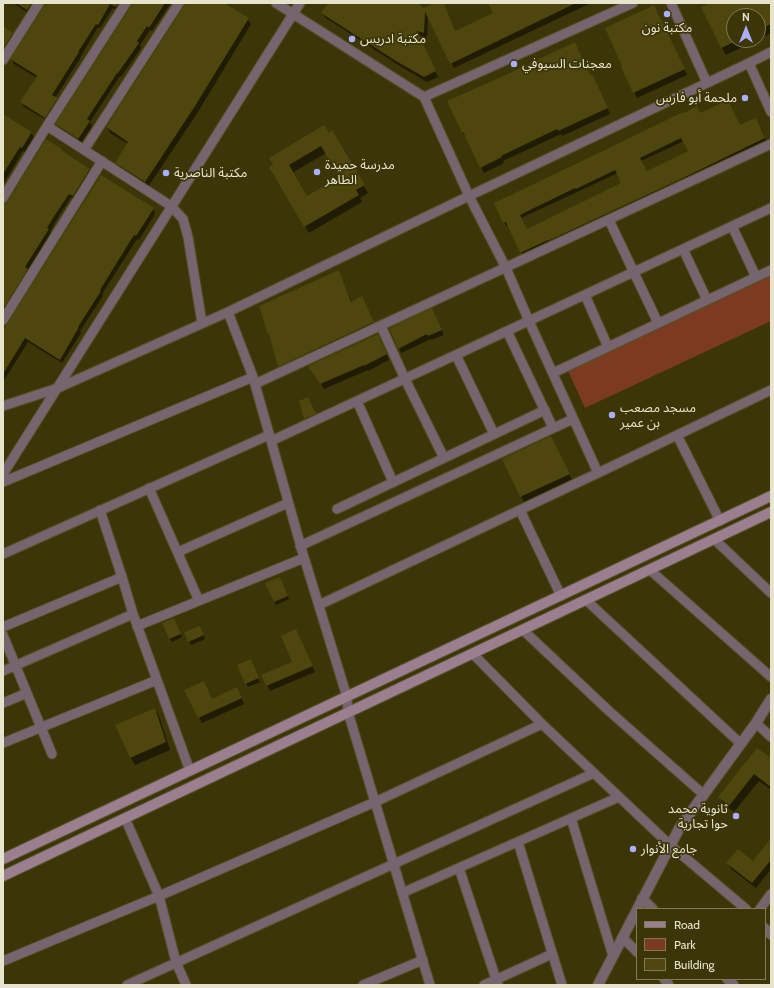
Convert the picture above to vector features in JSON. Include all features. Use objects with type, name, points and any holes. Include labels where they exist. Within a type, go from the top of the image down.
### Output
[{"type":"main road","points":[[3,859],[771,496]]},
{"type":"main road","points":[[3,876],[714,539],[769,515]]},
{"type":"street","points":[[3,60],[39,3]]},
{"type":"street","points":[[3,198],[126,3]]},
{"type":"street","points":[[84,150],[179,3]]},
{"type":"street","points":[[276,3],[424,97],[469,196],[506,268],[598,473]]},
{"type":"street","points":[[3,474],[300,3]]},
{"type":"street","points":[[424,97],[633,3]]},
{"type":"street","points":[[671,3],[707,83]]},
{"type":"street","points":[[4,404],[58,388],[228,312],[771,52]]},
{"type":"street","points":[[749,63],[771,112]]},
{"type":"street","points":[[47,126],[171,206],[183,218],[188,237],[202,323]]},
{"type":"street","points":[[3,482],[254,381],[380,326],[771,144]]},
{"type":"street","points":[[3,320],[102,161]]},
{"type":"street","points":[[3,554],[149,488],[270,438],[405,379],[771,208]]},
{"type":"street","points":[[609,220],[658,323]]},
{"type":"street","points":[[732,226],[756,277]]},
{"type":"street","points":[[683,249],[708,300]]},
{"type":"street","points":[[553,373],[771,270]]},
{"type":"street","points":[[585,295],[608,347]]},
{"type":"street","points":[[228,312],[254,381],[300,546],[348,696],[348,712],[430,985]]},
{"type":"street","points":[[380,326],[444,458]]},
{"type":"street","points":[[507,331],[553,428]]},
{"type":"street","points":[[456,355],[494,434]]},
{"type":"street","points":[[319,605],[771,390]]},
{"type":"street","points":[[356,401],[393,482]]},
{"type":"street","points":[[336,509],[545,410]]},
{"type":"street","points":[[300,546],[573,419]]},
{"type":"street","points":[[677,435],[720,521]]},
{"type":"street","points":[[149,488],[199,601]]},
{"type":"street","points":[[178,552],[288,503]]},
{"type":"street","points":[[100,510],[137,626],[190,771]]},
{"type":"street","points":[[520,510],[561,596]]},
{"type":"street","points":[[714,539],[771,592]]},
{"type":"street","points":[[137,626],[304,558]]},
{"type":"street","points":[[650,570],[771,677]]},
{"type":"street","points":[[3,627],[122,577]]},
{"type":"street","points":[[586,600],[740,743]]},
{"type":"street","points":[[3,671],[133,614]]},
{"type":"street","points":[[523,630],[609,712],[703,794]]},
{"type":"street","points":[[3,635],[52,754]]},
{"type":"street","points":[[473,654],[542,724],[670,845],[745,908]]},
{"type":"street","points":[[3,743],[157,680]]},
{"type":"street","points":[[3,703],[27,693]]},
{"type":"street","points":[[637,908],[680,827],[756,723],[771,699]]},
{"type":"street","points":[[756,723],[771,737]]},
{"type":"street","points":[[3,962],[375,802],[542,724]]},
{"type":"street","points":[[127,985],[594,773]]},
{"type":"street","points":[[402,893],[619,797]]},
{"type":"street","points":[[125,818],[159,896],[176,962],[186,985]]},
{"type":"street","points":[[571,818],[613,956]]},
{"type":"street","points":[[518,842],[562,985]]},
{"type":"street","points":[[459,868],[497,982]]},
{"type":"street","points":[[761,908],[771,894]]},
{"type":"street","points":[[642,898],[652,908]]},
{"type":"street","points":[[598,985],[636,910]]},
{"type":"street","points":[[622,937],[636,951]]},
{"type":"street","points":[[484,985],[497,982],[552,954]]},
{"type":"street","points":[[363,985],[422,960]]},
{"type":"green space","points":[[771,275],[771,321],[585,408],[568,371]]},
{"type":"building","points":[[16,3],[32,3],[27,10]]},
{"type":"building","points":[[45,3],[119,3],[116,7],[110,4],[98,25],[96,24],[52,95],[58,98],[45,118],[20,102],[37,76],[10,59]]},
{"type":"building","points":[[132,3],[165,3],[149,28],[147,26],[137,41],[139,43],[117,73],[87,119],[90,121],[78,139],[55,124]]},
{"type":"building","points":[[186,3],[224,3],[249,18],[195,106],[145,182],[115,163],[128,142],[106,127]]},
{"type":"building","points":[[328,3],[417,3],[424,8],[434,3],[444,3],[455,31],[493,13],[488,3],[576,3],[450,64],[425,12],[424,33],[417,31],[436,71],[424,77],[321,13]]},
{"type":"building","points":[[710,3],[771,3],[771,24],[766,26],[766,8],[726,8],[726,46],[721,48],[701,7]]},
{"type":"building","points":[[654,5],[685,69],[633,93],[605,28]]},
{"type":"building","points":[[3,26],[13,33],[3,49]]},
{"type":"building","points":[[575,42],[590,75],[592,74],[608,108],[558,131],[557,129],[501,156],[502,157],[480,168],[447,101]]},
{"type":"building","points":[[728,100],[740,125],[756,118],[765,138],[681,179],[520,253],[506,222],[503,223],[494,203],[683,112],[684,113],[697,106],[700,113]],"holes":[[[681,138],[688,151],[647,171],[640,158]],[[615,170],[621,183],[527,229],[520,215]]]},
{"type":"building","points":[[3,114],[32,132],[22,148],[20,147],[3,174]]},
{"type":"building","points":[[324,125],[329,133],[332,130],[365,185],[356,190],[359,195],[304,227],[269,167],[273,165],[269,158]],"holes":[[[321,146],[339,177],[307,196],[289,165]]]},
{"type":"building","points":[[46,139],[90,169],[73,196],[69,194],[55,215],[47,228],[49,229],[25,267],[28,269],[5,306],[3,305],[3,205],[8,201]]},
{"type":"building","points":[[101,175],[154,208],[136,236],[134,235],[78,327],[60,360],[25,338],[3,374],[3,330]]},
{"type":"building","points":[[339,270],[351,302],[362,296],[374,322],[278,367],[269,334],[268,335],[259,306]]},
{"type":"building","points":[[432,308],[442,330],[428,336],[427,334],[398,349],[389,328]]},
{"type":"building","points":[[378,334],[387,354],[364,366],[320,384],[308,366]]},
{"type":"building","points":[[308,397],[316,414],[304,419],[299,401]]},
{"type":"building","points":[[551,436],[570,474],[520,497],[502,459]]},
{"type":"building","points":[[280,577],[288,596],[274,602],[265,583]]},
{"type":"building","points":[[174,618],[181,634],[169,639],[162,623]]},
{"type":"building","points":[[200,626],[204,635],[188,642],[184,632]]},
{"type":"building","points":[[296,629],[313,666],[266,686],[261,675],[292,662],[281,636]]},
{"type":"building","points":[[251,659],[259,678],[245,684],[237,665]]},
{"type":"building","points":[[204,681],[212,699],[237,687],[242,698],[198,718],[184,690]]},
{"type":"building","points":[[155,708],[166,742],[130,758],[115,725]]},
{"type":"building","points":[[757,748],[771,758],[771,787],[754,774],[729,806],[718,797]]},
{"type":"building","points":[[771,838],[771,860],[752,883],[726,863],[738,849],[753,861]]},
{"type":"place","name":"مكتبة نون","points":[[667,14]]},
{"type":"place","name":"مكتبة ادريس","points":[[352,39]]},
{"type":"place","name":"معجنات السيوفي","points":[[514,64]]},
{"type":"place","name":"ملحمة أبو فارس","points":[[745,98]]},
{"type":"place","name":"مدرسة حميدة الطاهر","points":[[317,172]]},
{"type":"place","name":"مكتبة الناصرية","points":[[166,173]]},
{"type":"place","name":"مسجد مصعب بن عمير","points":[[612,415]]},
{"type":"place","name":"ثانوية محمد حوا تجارية","points":[[736,816]]},
{"type":"place","name":"جامع الأنوار","points":[[633,849]]}]
